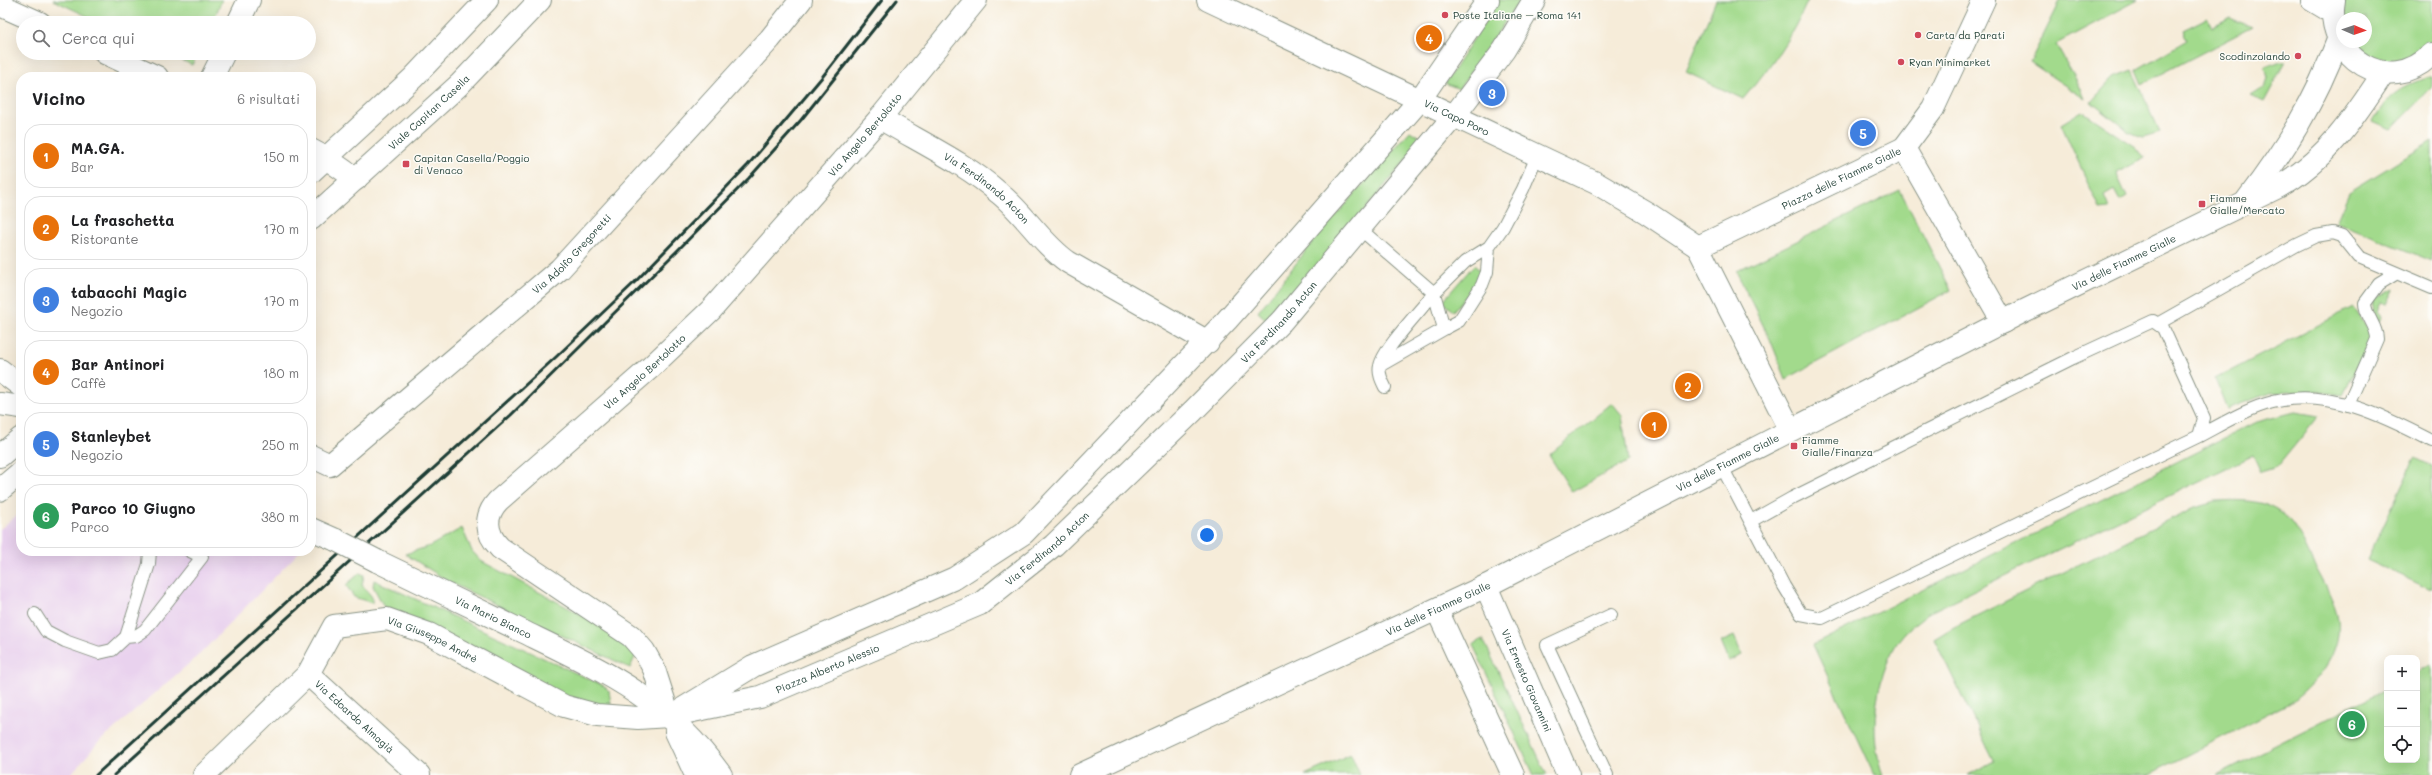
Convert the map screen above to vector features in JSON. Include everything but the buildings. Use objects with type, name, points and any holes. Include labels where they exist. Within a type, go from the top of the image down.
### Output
[{"type":"street","points":[[241,16],[249,0]]},
{"type":"street","points":[[356,179],[316,160],[417,74],[487,0]]},
{"type":"street","name":"Viale Capitan Casella","points":[[316,215],[459,85],[540,0]]},
{"type":"street","name":"Via Adolfo Gregoretti","points":[[316,458],[330,465],[560,269],[770,39],[800,0]]},
{"type":"street","name":"Via Angelo Bertolotto","points":[[669,716],[658,677],[637,643],[617,625],[500,548],[490,534],[488,522],[489,513],[498,501],[650,368],[698,323],[880,118],[976,0]]},
{"type":"street","name":"Via Capo Poro","points":[[1208,0],[1418,101],[1454,116],[1610,190],[1698,248]]},
{"type":"street","points":[[669,716],[752,666],[955,578],[1024,533],[1208,342],[1418,101],[1488,0]]},
{"type":"street","name":"Via Ferdinando Acton","points":[[980,604],[1054,545],[1198,406],[1282,321],[1454,116],[1504,50],[1534,0]]},
{"type":"street","points":[[1904,148],[1933,108],[1984,0]]},
{"type":"street","points":[[2312,0],[2333,6],[2333,26],[2336,34]]},
{"type":"street","points":[[0,5],[24,16]]},
{"type":"street","points":[[2246,203],[2269,172],[2303,119],[2320,87],[2336,45]]},
{"type":"street","points":[[2343,48],[2357,62],[2371,69],[2384,72],[2406,70],[2430,59]]},
{"type":"street","points":[[120,60],[146,72]]},
{"type":"street","points":[[214,72],[220,60]]},
{"type":"street","name":"Via delle Fiamme Gialle","points":[[2003,322],[2286,183],[2315,161],[2341,133],[2384,72]]},
{"type":"street","name":"Via Ferdinando Acton","points":[[880,118],[995,189],[1014,207],[1048,246],[1068,262],[1208,342]]},
{"type":"street","name":"Piazza delle Fiamme Gialle","points":[[1698,248],[1904,148],[2003,322]]},
{"type":"street","points":[[1698,248],[1790,429],[2003,322]]},
{"type":"street","points":[[0,370],[16,382]]},
{"type":"street","points":[[0,404],[16,406]]},
{"type":"street","name":"Via delle Fiamme Gialle","points":[[1080,775],[1437,610],[1790,429]]},
{"type":"street","points":[[0,456],[16,442]]},
{"type":"street","points":[[0,490],[16,476]]},
{"type":"street","name":"Via Mario Bianco","points":[[316,531],[609,675],[633,688],[669,716]]},
{"type":"street","name":"Via Ernesto Giovannini","points":[[1486,586],[1568,775]]},
{"type":"street","name":"Piazza Alberto Alessio","points":[[669,716],[760,697],[980,604]]},
{"type":"street","points":[[1437,610],[1513,775]]},
{"type":"street","name":"Via Giuseppe Andrè","points":[[204,775],[308,674],[334,626],[387,619],[429,634],[573,709],[622,718],[669,716]]},
{"type":"street","name":"Via Edoardo Almagià","points":[[308,674],[419,775]]},
{"type":"street","points":[[669,716],[696,775]]},
{"type":"street","points":[[669,716],[693,740],[721,775]]},
{"type":"lane","points":[[1380,366],[1459,322],[1482,285],[1487,272],[1489,247],[1523,189],[1537,156]]},
{"type":"lane","points":[[1360,229],[1434,293],[1444,329]]},
{"type":"lane","points":[[2159,324],[2316,236],[2334,233],[2342,236],[2359,257],[2432,288]]},
{"type":"lane","points":[[1385,387],[1380,377],[1380,366],[1388,350],[1434,293],[1466,262],[1489,247]]},
{"type":"lane","points":[[2348,405],[2377,339],[2377,329],[2368,315],[2365,303],[2379,284],[2397,273]]},
{"type":"lane","points":[[1751,521],[1792,498],[2073,358],[2154,321],[2163,328],[2204,418],[2199,436]]},
{"type":"lane","points":[[1721,465],[1801,614],[1822,618],[2199,436],[2227,421],[2272,402],[2297,398],[2332,400],[2407,428],[2432,441]]},
{"type":"lane","points":[[35,614],[46,631],[65,641],[99,653],[112,650],[126,637],[149,564],[150,556]]},
{"type":"lane","points":[[126,637],[136,636],[145,630],[202,557],[200,556]]},
{"type":"lane","points":[[1607,775],[1547,645],[1611,615]]},
{"type":"shaded area","points":[[16,516],[16,556],[295,556],[200,654],[99,742],[70,775],[0,775],[0,529]]},
{"type":"green space","points":[[53,0],[222,0],[215,16],[87,16]]},
{"type":"green space","points":[[1499,0],[1520,0],[1459,89],[1445,83]]},
{"type":"green space","points":[[1716,0],[1808,0],[1787,40],[1762,76],[1743,99],[1686,72]]},
{"type":"green space","points":[[2061,0],[2138,0],[2056,44],[2079,85],[2085,99],[2030,62]]},
{"type":"green space","points":[[2344,0],[2432,0],[2432,40],[2427,47],[2413,57],[2395,62],[2378,61],[2366,57],[2356,48],[2372,48],[2372,12],[2343,12]]},
{"type":"green space","points":[[2207,18],[2212,27],[2230,18],[2252,27],[2142,84],[2136,70],[2187,40],[2183,30]]},
{"type":"green space","points":[[181,60],[194,60],[192,65]]},
{"type":"green space","points":[[2281,61],[2286,61],[2264,102],[2251,96],[2265,87],[2268,78],[2265,67]]},
{"type":"green space","points":[[2132,70],[2160,132],[2143,137],[2129,132],[2091,102],[2114,77]]},
{"type":"green space","points":[[2432,77],[2432,87],[2391,129],[2373,121],[2384,104],[2402,88]]},
{"type":"green space","points":[[2082,111],[2136,147],[2145,158],[2116,173],[2127,197],[2120,201],[2114,190],[2104,196],[2109,208],[2100,209],[2061,124]]},
{"type":"green space","points":[[1410,131],[1423,139],[1271,324],[1258,312],[1312,243]]},
{"type":"green space","points":[[2432,141],[2432,261],[2336,222],[2349,192]]},
{"type":"green space","points":[[1900,190],[1951,290],[1786,379],[1770,339],[1736,271]]},
{"type":"green space","points":[[1474,265],[1485,275],[1453,311],[1442,302]]},
{"type":"green space","points":[[2395,288],[2387,304],[2381,302],[2377,311],[2381,316],[2379,321],[2373,311],[2374,299]]},
{"type":"green space","points":[[2353,307],[2373,335],[2343,395],[2312,391],[2270,393],[2227,409],[2215,379]]},
{"type":"green space","points":[[1612,403],[1622,415],[1628,461],[1572,492],[1549,455]]},
{"type":"green space","points":[[2295,412],[2319,416],[2277,467],[2261,472],[2253,455],[1928,613],[1911,626],[1897,643],[1889,657],[1883,673],[1876,708],[1875,726],[1878,760],[1883,775],[1874,775],[1813,645],[2256,422]]},
{"type":"green space","points":[[2415,458],[2432,466],[2432,590],[2367,560]]},
{"type":"green space","points":[[2215,501],[2247,501],[2270,506],[2289,519],[2301,538],[2332,600],[2337,614],[2338,627],[2337,640],[2328,663],[2312,684],[2293,701],[2148,775],[1968,775],[1994,761],[1934,639],[1952,628],[2194,507]]},
{"type":"green space","points":[[462,528],[472,551],[481,561],[593,621],[638,650],[630,668],[451,583],[405,554],[430,546]]},
{"type":"green space","points":[[360,573],[364,575],[362,585],[372,597],[372,603],[354,597],[346,585]]},
{"type":"green space","points":[[374,580],[604,686],[609,691],[611,704],[607,709],[575,703],[385,609],[373,586]]},
{"type":"green space","points":[[1734,636],[1742,655],[1729,661],[1721,642]]},
{"type":"green space","points":[[1483,639],[1547,775],[1534,775],[1473,645]]},
{"type":"green space","points":[[2432,665],[2432,775],[2217,775],[2384,690],[2384,763],[2420,763],[2420,671]]},
{"type":"green space","points":[[1351,754],[1360,775],[1305,775]]},
{"type":"railway","points":[[96,775],[556,357],[635,282],[748,165],[823,76],[882,0]]},
{"type":"railway","points":[[114,775],[511,415],[676,252],[749,178],[801,120],[897,0]]},
{"type":"place","name":"Poste Italiane – Roma 141","points":[[1445,15]]},
{"type":"place","name":"Carta da Parati","points":[[1918,35]]},
{"type":"place","name":"Bar Antinori","points":[[1429,38]]},
{"type":"place","name":"Scodinzolando","points":[[2298,56]]},
{"type":"place","name":"Ryan Minimarket","points":[[1901,62]]},
{"type":"place","name":"tabacchi Magic","points":[[1492,93]]},
{"type":"place","name":"Stanleybet","points":[[1863,133]]},
{"type":"place","name":"Capitan Casella/Poggio di Venaco","points":[[406,164]]},
{"type":"place","name":"Fiamme Gialle/Mercato","points":[[2202,204]]},
{"type":"place","name":"La fraschetta","points":[[1688,386]]},
{"type":"place","name":"MA.GA.","points":[[1654,425]]},
{"type":"place","name":"Fiamme Gialle/Finanza","points":[[1794,446]]},
{"type":"place","name":"Parco 10 Giugno","points":[[2352,724]]}]
